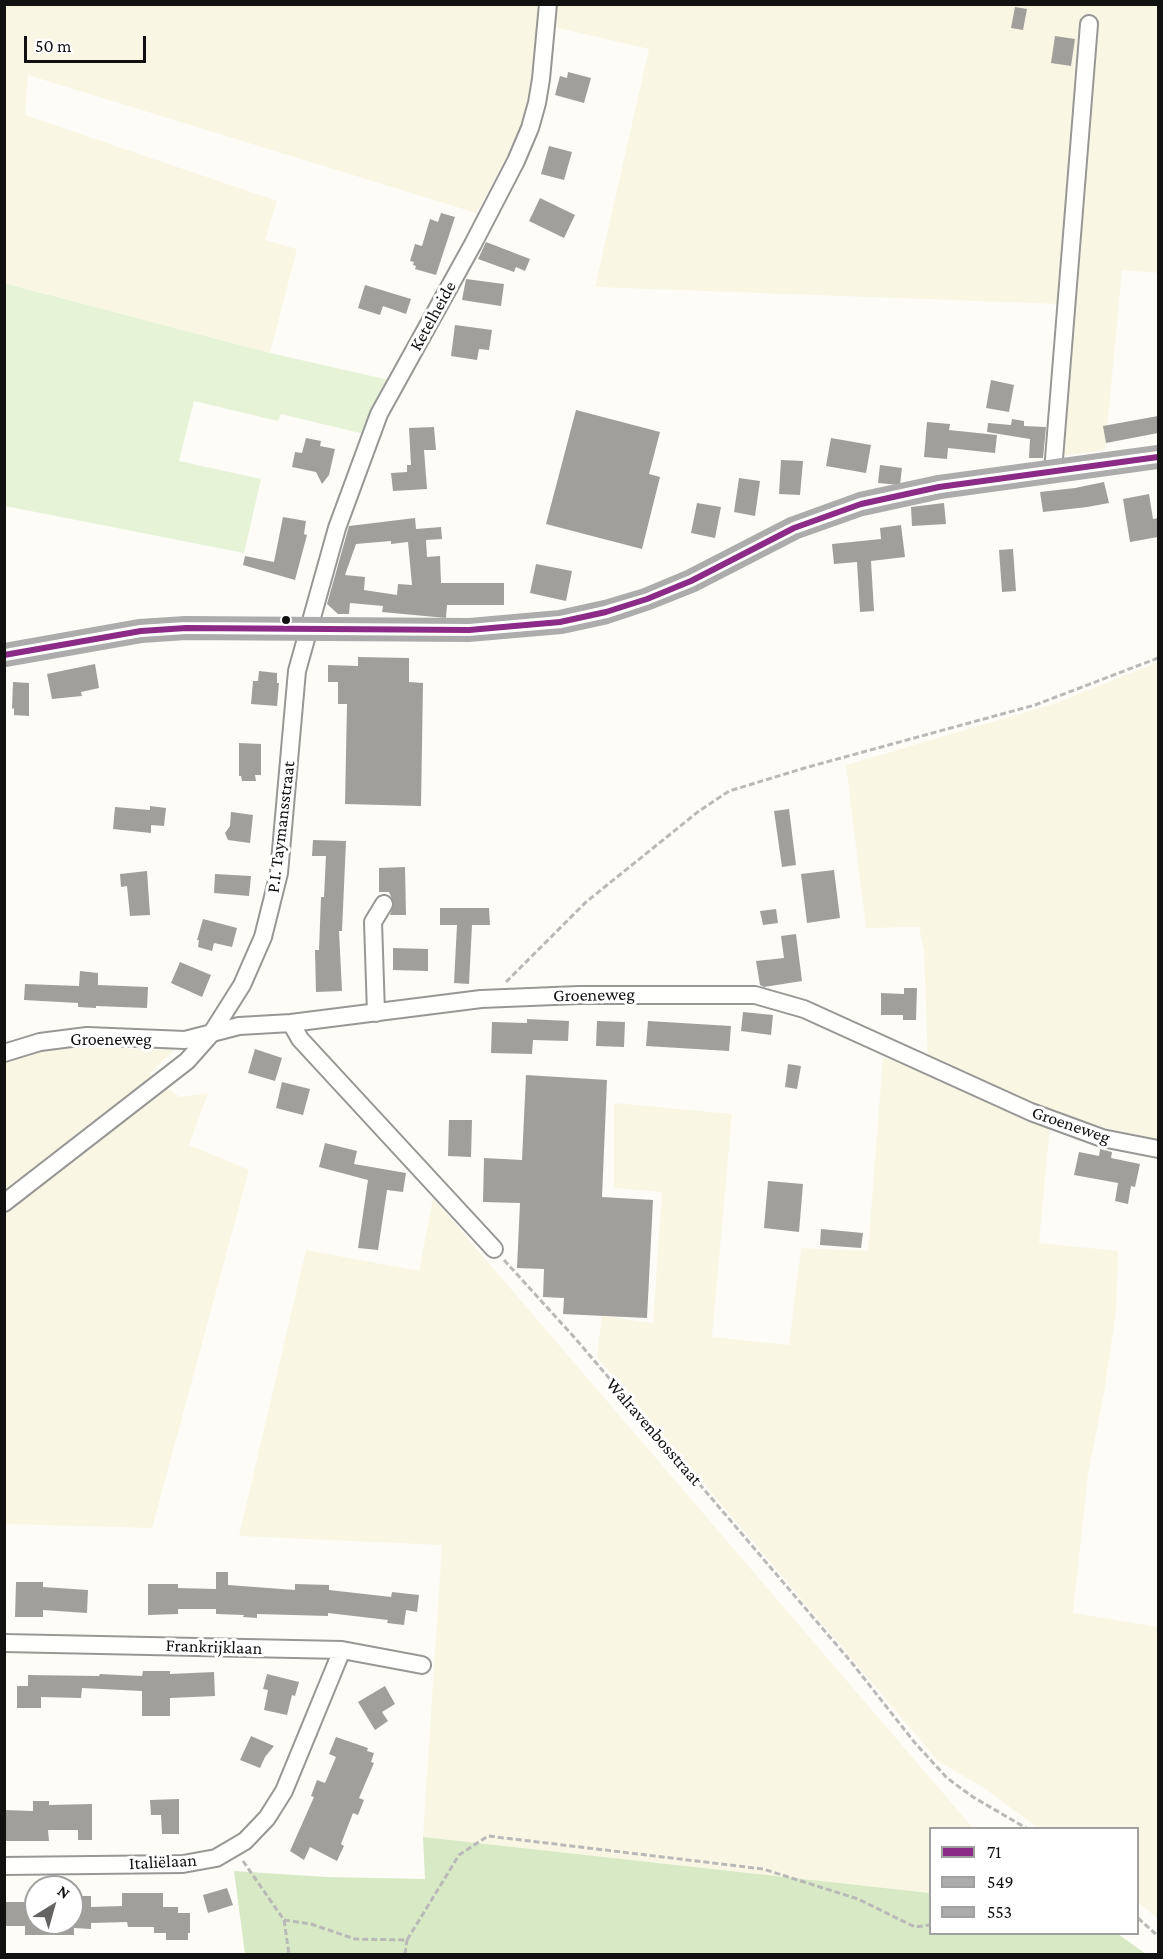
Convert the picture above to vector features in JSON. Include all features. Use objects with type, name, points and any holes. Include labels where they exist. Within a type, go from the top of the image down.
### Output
[{"type":"street","name":"Ketelheide","points":[[310,628],[313,610],[338,528],[379,414],[473,244],[516,161],[530,128],[541,79],[548,4]]},
{"type":"street","points":[[1053,471],[1089,24]]},
{"type":"street","points":[[4,655],[141,631],[186,628],[469,630],[539,625],[606,612],[692,581],[794,528],[861,504],[939,487],[1158,457]]},
{"type":"street","name":"P.I. Taymansstraat","points":[[4,1203],[187,1061],[211,1034],[242,985],[263,937],[276,884],[297,671],[310,628]]},
{"type":"street","points":[[376,1013],[374,922],[384,904]]},
{"type":"street","name":"Groeneweg","points":[[4,1053],[40,1042],[87,1036],[185,1040],[239,1026],[291,1023],[490,998],[590,994],[755,995],[804,1009],[1031,1112],[1102,1138],[1158,1149]]},
{"type":"street","points":[[291,1023],[300,1039],[494,1249]]},
{"type":"street","name":"Frankrijklaan","points":[[4,1643],[342,1650],[422,1665]]},
{"type":"street","name":"Italiëlaan","points":[[4,1866],[183,1864],[216,1858],[245,1841],[267,1818],[284,1791],[342,1650]]},
{"type":"path","points":[[490,998],[586,902],[699,811],[729,791],[1035,705],[1158,658]]},
{"type":"path","name":"Walravenbosstraat","points":[[494,1249],[581,1346],[852,1663],[915,1743],[947,1778],[973,1797],[1024,1827]]},
{"type":"path","points":[[405,1954],[407,1940],[459,1855],[488,1836],[763,1869],[858,1899],[915,1927],[929,1925]]},
{"type":"path","points":[[234,1848],[284,1920],[289,1954]]},
{"type":"path","points":[[284,1920],[311,1924],[355,1939],[407,1940]]},
{"type":"path","points":[[1139,1920],[1158,1936]]},
{"type":"shaded area","points":[[4,5],[1158,5],[1158,273],[1122,270],[1105,450],[1056,457],[1060,304],[595,287],[649,49],[541,24],[523,124],[509,155],[476,213],[28,75],[25,115],[277,201],[265,240],[297,249],[270,353],[5,283]]},
{"type":"shaded area","points":[[1158,662],[1158,1139],[1074,1121],[928,1061],[924,951],[919,927],[866,928],[846,765],[1053,704]]},
{"type":"shaded area","points":[[88,1046],[175,1049],[149,1074],[180,1097],[208,1093],[189,1145],[249,1170],[152,1528],[5,1524],[5,1058],[38,1049]]},
{"type":"shaded area","points":[[883,1057],[1050,1125],[1039,1243],[1118,1251],[1116,1311],[1104,1393],[1088,1474],[1073,1613],[1158,1627],[1158,1919],[1139,1903],[1139,1827],[1037,1827],[984,1788],[938,1761],[597,1357],[602,1316],[653,1323],[662,1192],[614,1188],[614,1103],[732,1114],[712,1337],[789,1345],[801,1248],[868,1251]]},
{"type":"shaded area","points":[[433,1198],[972,1827],[929,1827],[929,1893],[423,1837],[442,1545],[239,1536],[306,1250],[419,1271]]},
{"type":"green space","points":[[4,283],[270,353],[389,380],[364,434],[281,414],[278,421],[194,401],[179,461],[261,479],[244,553],[5,506]]},
{"type":"green space","points":[[423,1837],[929,1893],[929,1935],[1119,1935],[1146,1954],[245,1954],[234,1871],[326,1877],[425,1879]]},
{"type":"building","points":[[1015,7],[1027,9],[1023,30],[1011,28]]},
{"type":"building","points":[[1055,36],[1075,39],[1071,66],[1051,63]]},
{"type":"building","points":[[568,72],[591,78],[584,103],[555,95],[560,76],[567,78]]},
{"type":"building","points":[[549,146],[572,152],[564,180],[541,174]]},
{"type":"building","points":[[540,198],[575,215],[564,238],[529,221]]},
{"type":"building","points":[[441,213],[455,217],[436,275],[415,269],[414,262],[410,261],[415,244],[422,246],[430,219],[438,222]]},
{"type":"building","points":[[486,242],[530,259],[525,271],[516,267],[514,272],[478,259]]},
{"type":"building","points":[[466,279],[504,284],[501,306],[462,300]]},
{"type":"building","points":[[365,285],[411,299],[406,314],[383,306],[380,315],[358,308]]},
{"type":"building","points":[[455,325],[492,330],[489,350],[479,349],[477,360],[451,356]]},
{"type":"building","points":[[991,380],[1014,385],[1009,412],[986,408]]},
{"type":"building","points":[[576,410],[660,432],[649,474],[660,477],[642,549],[546,524]]},
{"type":"building","points":[[1158,416],[1158,433],[1106,443],[1103,426]]},
{"type":"building","points":[[1012,419],[1024,421],[1024,426],[1046,427],[1043,458],[1029,458],[1030,439],[987,432],[988,423],[1011,425]]},
{"type":"building","points":[[927,422],[950,424],[949,430],[997,435],[995,453],[948,448],[947,459],[924,457]]},
{"type":"building","points":[[434,427],[436,450],[424,450],[427,489],[393,491],[391,473],[407,472],[407,465],[411,465],[409,428]]},
{"type":"building","points":[[306,438],[321,441],[320,446],[335,449],[329,475],[322,484],[316,472],[292,467],[295,452],[302,453]]},
{"type":"building","points":[[831,438],[871,445],[866,473],[826,466]]},
{"type":"building","points":[[781,460],[803,461],[800,495],[779,494]]},
{"type":"building","points":[[880,465],[902,468],[900,485],[878,483]]},
{"type":"building","points":[[739,478],[760,481],[755,516],[734,512]]},
{"type":"building","points":[[1104,482],[1109,503],[1043,512],[1040,492]]},
{"type":"building","points":[[1149,494],[1153,519],[1158,518],[1158,537],[1130,542],[1123,499]]},
{"type":"building","points":[[697,503],[721,507],[715,538],[691,533]]},
{"type":"building","points":[[944,503],[946,524],[912,526],[911,507]]},
{"type":"building","points":[[283,517],[306,521],[304,534],[307,535],[295,580],[243,565],[245,556],[274,562]]},
{"type":"building","points":[[415,518],[416,529],[441,527],[442,539],[426,540],[427,557],[440,556],[441,583],[504,583],[504,605],[447,605],[446,618],[382,612],[383,606],[350,603],[349,614],[338,614],[327,604],[349,526]],"holes":[[[391,541],[391,544],[408,542],[412,585],[398,584],[397,595],[364,590],[365,577],[345,575],[356,544]]]},
{"type":"building","points":[[901,525],[905,557],[871,561],[874,611],[860,612],[857,562],[834,564],[832,544],[881,539],[880,528]]},
{"type":"building","points":[[1013,549],[1016,591],[1002,592],[999,550]]},
{"type":"building","points":[[536,564],[572,571],[566,601],[530,593]]},
{"type":"building","points":[[358,657],[409,658],[409,682],[423,683],[421,806],[345,804],[347,704],[338,704],[338,682],[328,682],[328,665],[358,666]]},
{"type":"building","points":[[95,664],[99,688],[81,692],[82,696],[52,699],[47,674]]},
{"type":"building","points":[[259,671],[277,673],[277,683],[279,683],[277,706],[251,704],[253,681],[258,681]]},
{"type":"building","points":[[13,682],[29,683],[29,716],[14,715],[14,708],[12,709]]},
{"type":"building","points":[[239,743],[261,744],[261,775],[255,775],[256,781],[242,781],[239,776]]},
{"type":"building","points":[[150,806],[166,808],[164,826],[151,825],[151,833],[113,829],[115,807],[150,810]]},
{"type":"building","points":[[789,809],[796,865],[782,867],[774,811]]},
{"type":"building","points":[[231,812],[253,815],[250,843],[228,840],[225,833],[230,826]]},
{"type":"building","points":[[313,840],[346,841],[342,931],[339,931],[342,991],[316,992],[315,950],[319,950],[321,897],[324,897],[326,856],[312,856]]},
{"type":"building","points":[[405,867],[406,915],[390,915],[394,904],[389,892],[379,892],[379,868]]},
{"type":"building","points":[[834,870],[840,918],[807,923],[801,874]]},
{"type":"building","points":[[147,871],[150,915],[130,916],[127,886],[121,887],[120,874]]},
{"type":"building","points":[[215,874],[251,876],[249,896],[214,893]]},
{"type":"building","points":[[440,908],[489,908],[490,925],[472,925],[469,984],[454,983],[457,925],[440,925]]},
{"type":"building","points":[[776,909],[778,923],[763,925],[760,911]]},
{"type":"building","points":[[203,919],[237,928],[232,947],[214,943],[212,951],[198,947],[199,940],[197,940]]},
{"type":"building","points":[[796,934],[802,981],[764,987],[760,985],[756,961],[784,958],[781,936]]},
{"type":"building","points":[[393,948],[428,949],[428,971],[393,970]]},
{"type":"building","points":[[180,962],[211,975],[202,997],[171,983]]},
{"type":"building","points":[[80,971],[98,973],[98,985],[148,987],[147,1008],[78,1007],[78,1003],[24,1000],[25,984],[79,986]]},
{"type":"building","points":[[904,988],[917,988],[916,1020],[903,1020],[903,1015],[881,1015],[881,993],[904,994]]},
{"type":"building","points":[[743,1012],[773,1015],[771,1035],[741,1031]]},
{"type":"building","points":[[527,1019],[569,1021],[568,1041],[533,1040],[532,1054],[491,1053],[492,1022],[527,1023]]},
{"type":"building","points":[[597,1021],[625,1022],[624,1047],[596,1046]]},
{"type":"building","points":[[648,1021],[731,1026],[729,1051],[646,1046]]},
{"type":"building","points":[[255,1049],[282,1058],[275,1081],[248,1073]]},
{"type":"building","points":[[788,1064],[801,1066],[797,1089],[785,1087]]},
{"type":"building","points":[[526,1075],[607,1080],[602,1197],[653,1200],[647,1318],[563,1314],[564,1298],[543,1297],[544,1269],[517,1268],[520,1203],[483,1202],[484,1158],[522,1160]]},
{"type":"building","points":[[282,1082],[310,1089],[303,1115],[276,1108]]},
{"type":"building","points":[[449,1120],[472,1120],[471,1157],[448,1156]]},
{"type":"building","points":[[325,1143],[357,1151],[354,1164],[406,1173],[403,1192],[387,1190],[378,1250],[358,1248],[368,1180],[319,1167]]},
{"type":"building","points":[[1100,1149],[1112,1152],[1111,1158],[1140,1164],[1135,1187],[1131,1186],[1128,1204],[1115,1201],[1118,1183],[1074,1175],[1079,1152],[1099,1156]]},
{"type":"building","points":[[768,1181],[803,1184],[799,1232],[764,1228]]},
{"type":"building","points":[[821,1229],[863,1233],[861,1248],[820,1245]]},
{"type":"building","points":[[216,1572],[228,1572],[228,1585],[295,1590],[295,1584],[329,1585],[329,1590],[391,1597],[392,1592],[419,1595],[417,1612],[406,1610],[404,1625],[387,1623],[388,1620],[328,1613],[328,1616],[257,1614],[257,1618],[216,1614],[216,1609],[178,1609],[178,1614],[148,1615],[148,1584],[178,1584],[178,1588],[216,1589]]},
{"type":"building","points":[[16,1582],[43,1582],[43,1587],[88,1590],[87,1613],[43,1610],[43,1617],[15,1617]]},
{"type":"building","points":[[143,1671],[170,1671],[170,1674],[214,1672],[215,1696],[170,1698],[170,1716],[142,1716],[142,1691],[82,1688],[81,1698],[41,1697],[41,1708],[17,1708],[17,1686],[28,1686],[28,1675],[142,1676]]},
{"type":"building","points":[[267,1674],[299,1682],[295,1696],[292,1695],[287,1715],[264,1710],[268,1690],[263,1689]]},
{"type":"building","points":[[385,1686],[395,1704],[382,1712],[388,1721],[375,1730],[358,1702]]},
{"type":"building","points":[[251,1736],[274,1746],[260,1768],[240,1760]]},
{"type":"building","points":[[336,1737],[368,1748],[367,1751],[374,1753],[371,1762],[374,1763],[359,1798],[364,1800],[358,1815],[353,1813],[341,1844],[344,1846],[337,1861],[310,1847],[304,1860],[290,1851],[314,1797],[311,1796],[317,1780],[325,1783],[336,1757],[329,1754]]},
{"type":"building","points":[[179,1799],[179,1834],[162,1834],[161,1815],[151,1815],[150,1800]]},
{"type":"building","points":[[33,1801],[49,1801],[49,1805],[92,1804],[92,1840],[78,1840],[78,1830],[48,1830],[49,1841],[4,1841],[4,1810],[33,1811]]},
{"type":"building","points":[[227,1888],[233,1905],[208,1913],[203,1895]]},
{"type":"building","points":[[122,1893],[163,1893],[163,1907],[178,1907],[178,1913],[190,1913],[188,1940],[166,1940],[166,1933],[154,1933],[154,1927],[128,1927],[127,1922],[91,1923],[91,1929],[84,1929],[84,1896],[91,1896],[91,1907],[122,1906]]},
{"type":"building","points":[[4,1902],[24,1902],[24,1926],[4,1926]]},
{"type":"transit line","name":"553","points":[[4,646],[139,622],[185,619],[469,621],[559,613],[644,591],[687,573],[790,520],[859,495],[938,478],[1157,448]]},
{"type":"transit line","name":"71","points":[[4,655],[141,631],[186,628],[469,630],[560,622],[606,612],[647,599],[691,581],[794,528],[861,504],[939,487],[1158,457]]},
{"type":"transit line","name":"549","points":[[6,664],[142,640],[186,637],[469,639],[562,631],[608,621],[650,607],[695,589],[798,536],[863,513],[941,496],[1158,466]]}]
